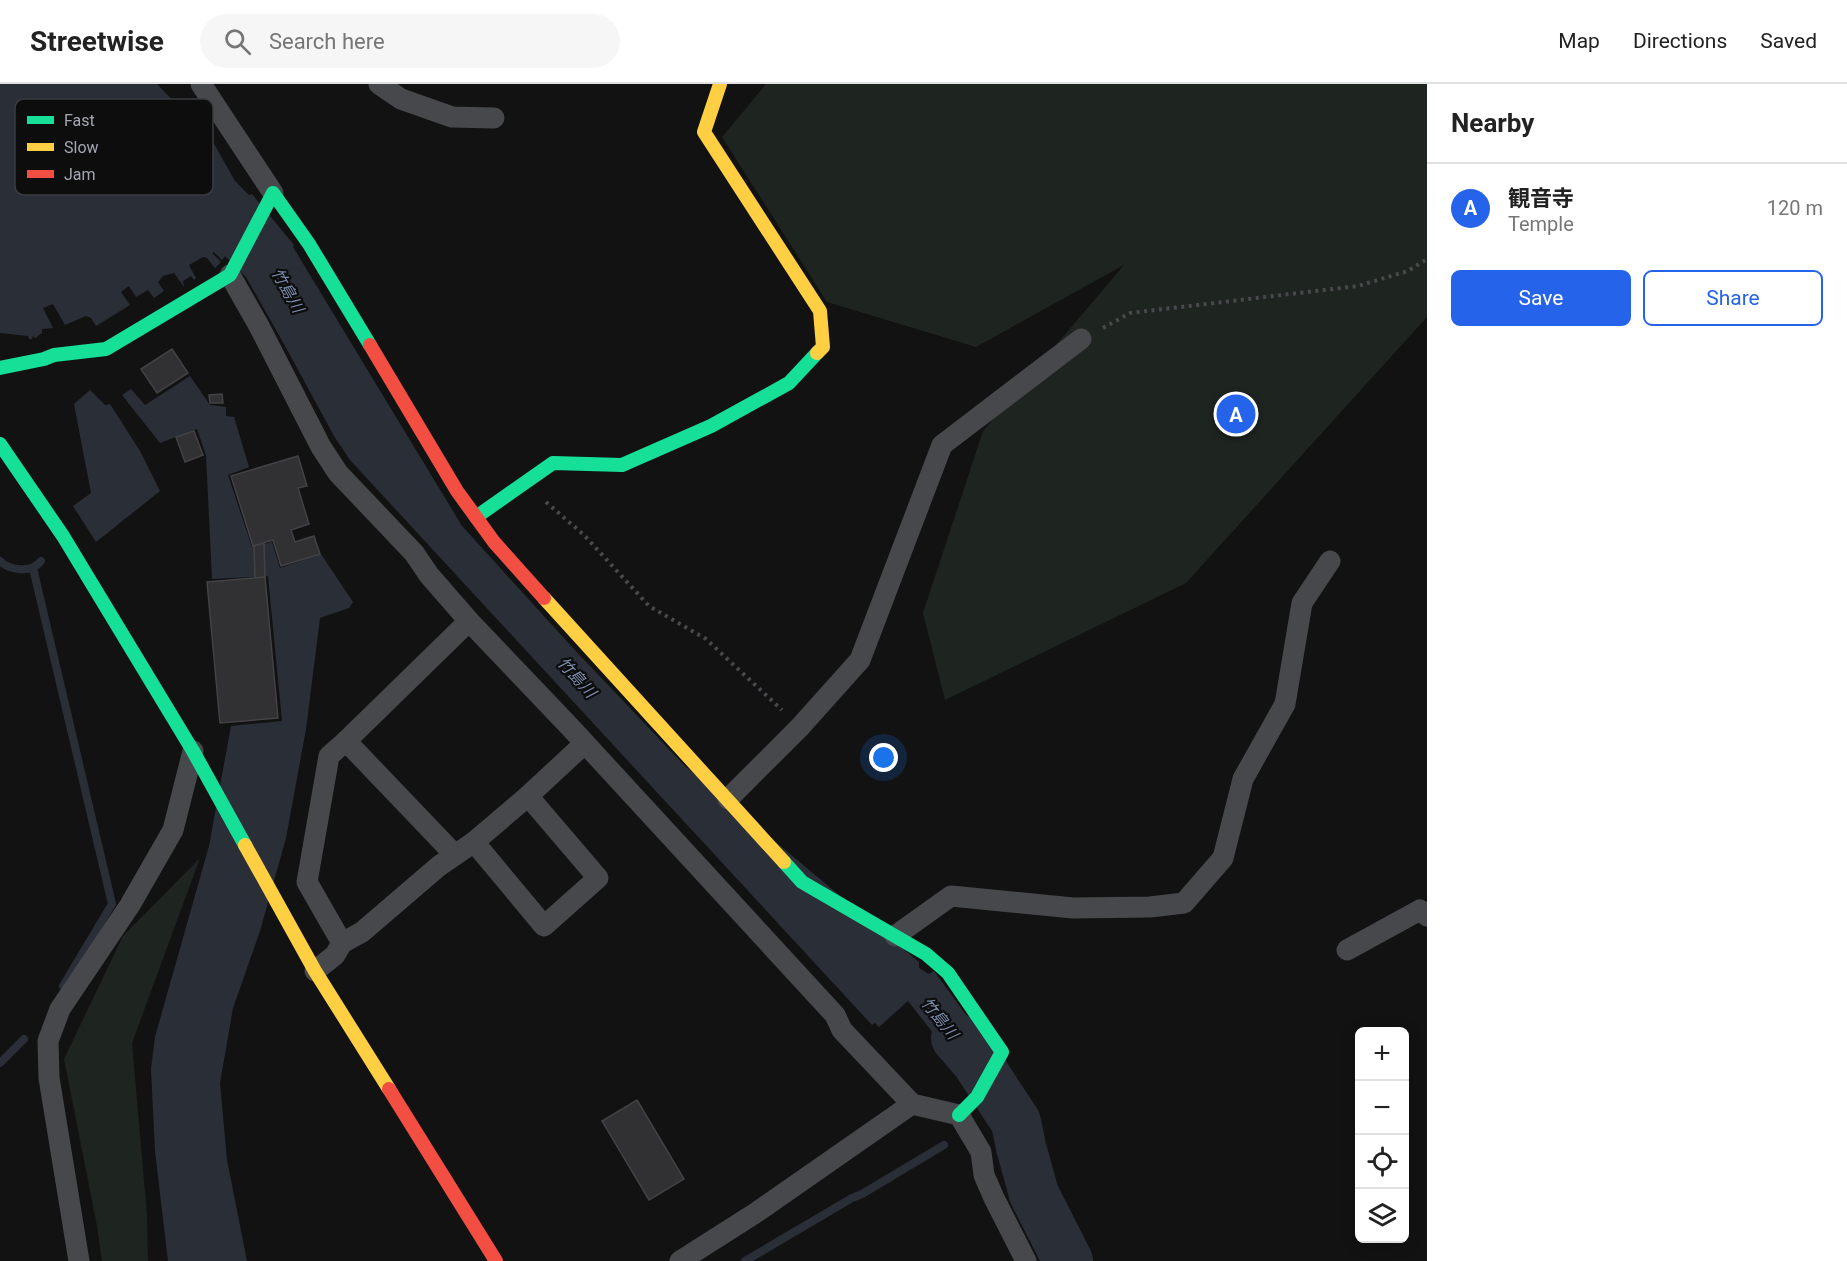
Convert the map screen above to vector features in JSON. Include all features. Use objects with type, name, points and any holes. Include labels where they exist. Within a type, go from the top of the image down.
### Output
[{"type":"street","points":[[201,84],[210,99]]},
{"type":"street","points":[[379,84],[401,99],[452,117],[494,118]]},
{"type":"street","points":[[476,517],[553,464],[622,465],[711,426],[789,383],[823,347],[820,311],[704,132],[720,84]]},
{"type":"street","points":[[213,104],[270,197],[309,244],[458,491],[494,542],[802,882],[926,954],[948,973],[1002,1052],[977,1097],[959,1115]]},
{"type":"street","points":[[0,368],[54,355],[106,349],[233,271],[270,197]]},
{"type":"street","points":[[233,271],[328,460],[414,554],[469,621],[835,1016],[842,1030],[912,1104],[959,1115],[981,1152],[984,1175],[1026,1261]]},
{"type":"street","points":[[728,799],[800,727],[860,660],[942,445],[1081,339]]},
{"type":"street","points":[[0,444],[63,536],[197,759],[315,971],[496,1261]]},
{"type":"street","points":[[895,936],[951,896],[1073,908],[1150,907],[1184,903],[1223,858],[1244,779],[1285,704],[1302,603],[1330,561]]},
{"type":"street","points":[[342,943],[307,882],[329,756],[469,621]]},
{"type":"street","points":[[346,741],[455,855]]},
{"type":"street","points":[[315,971],[335,955],[342,943],[362,932],[439,866],[474,842],[584,744]]},
{"type":"street","points":[[79,1261],[49,1078],[48,1041],[60,1009],[130,904],[173,830],[197,759]]},
{"type":"street","points":[[474,842],[544,926],[598,878],[528,796]]},
{"type":"street","points":[[1347,950],[1420,910],[1427,916]]},
{"type":"street","points":[[680,1261],[754,1214],[912,1104]]},
{"type":"path","points":[[1081,339],[1130,313],[1358,286],[1407,271],[1427,259]]},
{"type":"path","points":[[525,483],[584,535],[649,606],[706,639],[800,727]]},
{"type":"shaded area","points":[[766,84],[1427,84],[1427,317],[1186,583],[945,700],[923,613],[983,431],[1124,265],[976,347],[827,302],[722,137]]},
{"type":"shaded area","points":[[200,858],[132,1043],[147,1215],[148,1261],[102,1261],[64,1059],[123,936]]},
{"type":"water","points":[[0,84],[157,84],[171,99],[15,99],[15,195],[213,195],[213,142],[235,181],[249,195],[252,194],[294,245],[293,247],[462,526],[685,766],[919,962],[919,968],[929,974],[934,971],[990,1048],[970,1080],[908,1001],[879,1027],[875,1023],[872,1025],[350,460],[334,436],[246,277],[225,256],[222,260],[214,252],[212,253],[221,262],[215,268],[207,258],[203,257],[189,265],[196,278],[194,280],[191,276],[183,281],[184,287],[174,273],[163,276],[158,282],[164,291],[154,298],[148,290],[136,297],[129,286],[121,292],[130,305],[96,326],[91,318],[86,316],[65,325],[53,304],[43,308],[53,328],[42,329],[42,333],[35,338],[33,336],[29,339],[28,336],[0,333]]},
{"type":"water","points":[[190,376],[210,405],[226,407],[226,416],[234,417],[249,467],[228,475],[252,547],[272,542],[280,568],[321,554],[353,602],[349,608],[320,618],[306,729],[286,838],[260,931],[233,1008],[220,1083],[227,1160],[247,1261],[168,1261],[155,1151],[151,1069],[155,1037],[209,846],[231,726],[282,721],[268,576],[212,579],[206,455],[197,429],[160,443],[122,395],[131,389],[145,405]]},
{"type":"water","points":[[90,390],[105,405],[110,404],[140,451],[160,491],[96,542],[73,506],[91,493],[74,404]]},
{"type":"building","points":[[172,349],[188,373],[157,393],[141,369]]},
{"type":"building","points":[[222,394],[223,403],[210,403],[209,395]]},
{"type":"building","points":[[194,431],[203,455],[185,462],[176,437]]},
{"type":"building","points":[[298,456],[307,486],[298,488],[309,524],[291,530],[295,542],[314,536],[320,554],[281,566],[273,540],[253,546],[231,476]]},
{"type":"building","points":[[264,543],[265,577],[255,578],[254,546]]},
{"type":"building","points":[[265,577],[278,718],[220,723],[207,582]]},
{"type":"building","points":[[637,1100],[684,1179],[649,1200],[602,1121]]},
{"type":"waterway","points":[[0,561],[15,569],[27,569],[41,561]]},
{"type":"waterway","points":[[33,568],[112,904],[63,986]]},
{"type":"waterway","name":"竹島川","points":[[956,1038],[976,1061],[1016,1122],[1034,1194],[1068,1261]]},
{"type":"waterway","points":[[0,1063],[24,1039]]},
{"type":"waterway","points":[[989,1115],[1005,1105]]},
{"type":"waterway","points":[[745,1261],[944,1145]]},
{"type":"traffic: fast","points":[[0,368],[54,355],[106,349],[230,275],[273,193],[309,244],[370,345]]},
{"type":"traffic: fast","points":[[476,517],[553,463],[622,465],[711,426],[789,383],[817,353]]},
{"type":"traffic: fast","points":[[0,444],[63,536],[193,751],[245,845]]},
{"type":"traffic: fast","points":[[784,862],[802,882],[926,954],[948,973],[1002,1052],[977,1097],[959,1115]]},
{"type":"traffic: slow","points":[[720,84],[704,132],[820,311],[823,347],[817,353]]},
{"type":"traffic: slow","points":[[544,598],[784,862]]},
{"type":"traffic: slow","points":[[245,845],[315,971],[389,1089]]},
{"type":"traffic: jam","points":[[370,345],[457,491],[494,542],[544,598]]},
{"type":"traffic: jam","points":[[389,1089],[496,1261]]},
{"type":"place","name":"観音寺","points":[[1236,414]]}]
